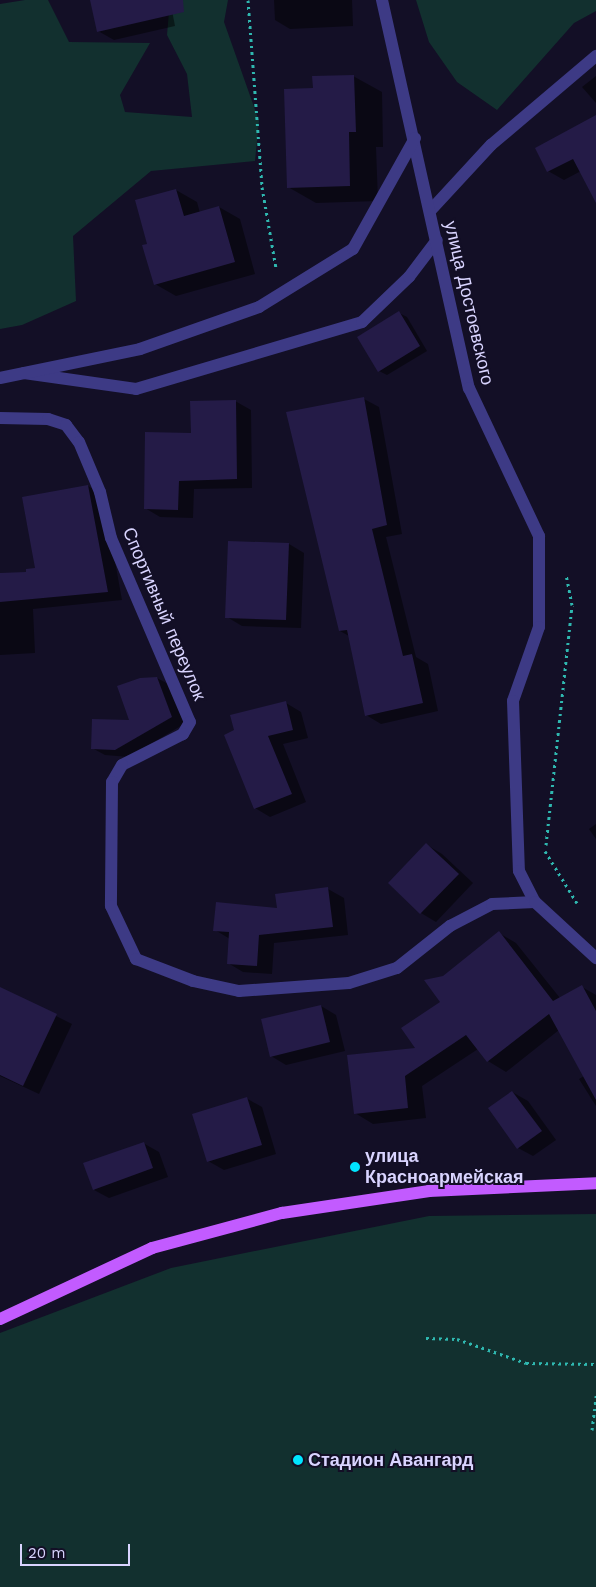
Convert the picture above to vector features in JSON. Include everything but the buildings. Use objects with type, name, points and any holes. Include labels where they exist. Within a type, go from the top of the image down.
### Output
[{"type":"main road","points":[[0,1319],[152,1248],[282,1213],[430,1191],[596,1182]]},
{"type":"street","name":"улица Достоевского","points":[[382,0],[415,138],[469,388],[539,536],[539,627],[513,701],[519,871],[535,902],[596,958]]},
{"type":"street","points":[[430,211],[491,145],[596,56]]},
{"type":"street","points":[[0,378],[140,349],[259,307],[353,249],[415,138]]},
{"type":"street","points":[[24,373],[136,389],[362,322],[409,277],[436,240]]},
{"type":"street","name":"Спортивный переулок","points":[[0,418],[48,419],[66,425],[80,442],[100,492],[110,538],[190,722],[183,734],[122,765],[112,782],[111,906],[136,959],[193,981],[239,991],[349,983],[397,968],[450,926],[492,904],[535,902]]},
{"type":"path","points":[[248,0],[262,187],[280,294]]},
{"type":"path","points":[[426,1338],[456,1340],[526,1363],[596,1364]]},
{"type":"path","points":[[592,1430],[596,1396]]},
{"type":"green space","points":[[25,0],[48,0],[69,42],[150,43],[120,95],[125,112],[192,117],[187,74],[167,35],[170,0],[228,0],[224,22],[259,121],[255,161],[151,171],[73,236],[76,301],[22,325],[0,329],[0,4]]},
{"type":"green space","points":[[416,0],[596,0],[596,11],[574,23],[497,110],[457,82],[429,42]]},
{"type":"green space","name":"Стадион Авангард","points":[[596,1214],[596,1587],[0,1587],[0,1333],[171,1268],[429,1216]]},
{"type":"place","name":"улица Красноармейская","points":[[355,1167]]},
{"type":"place","name":"Стадион Авангард","points":[[298,1460]]}]
